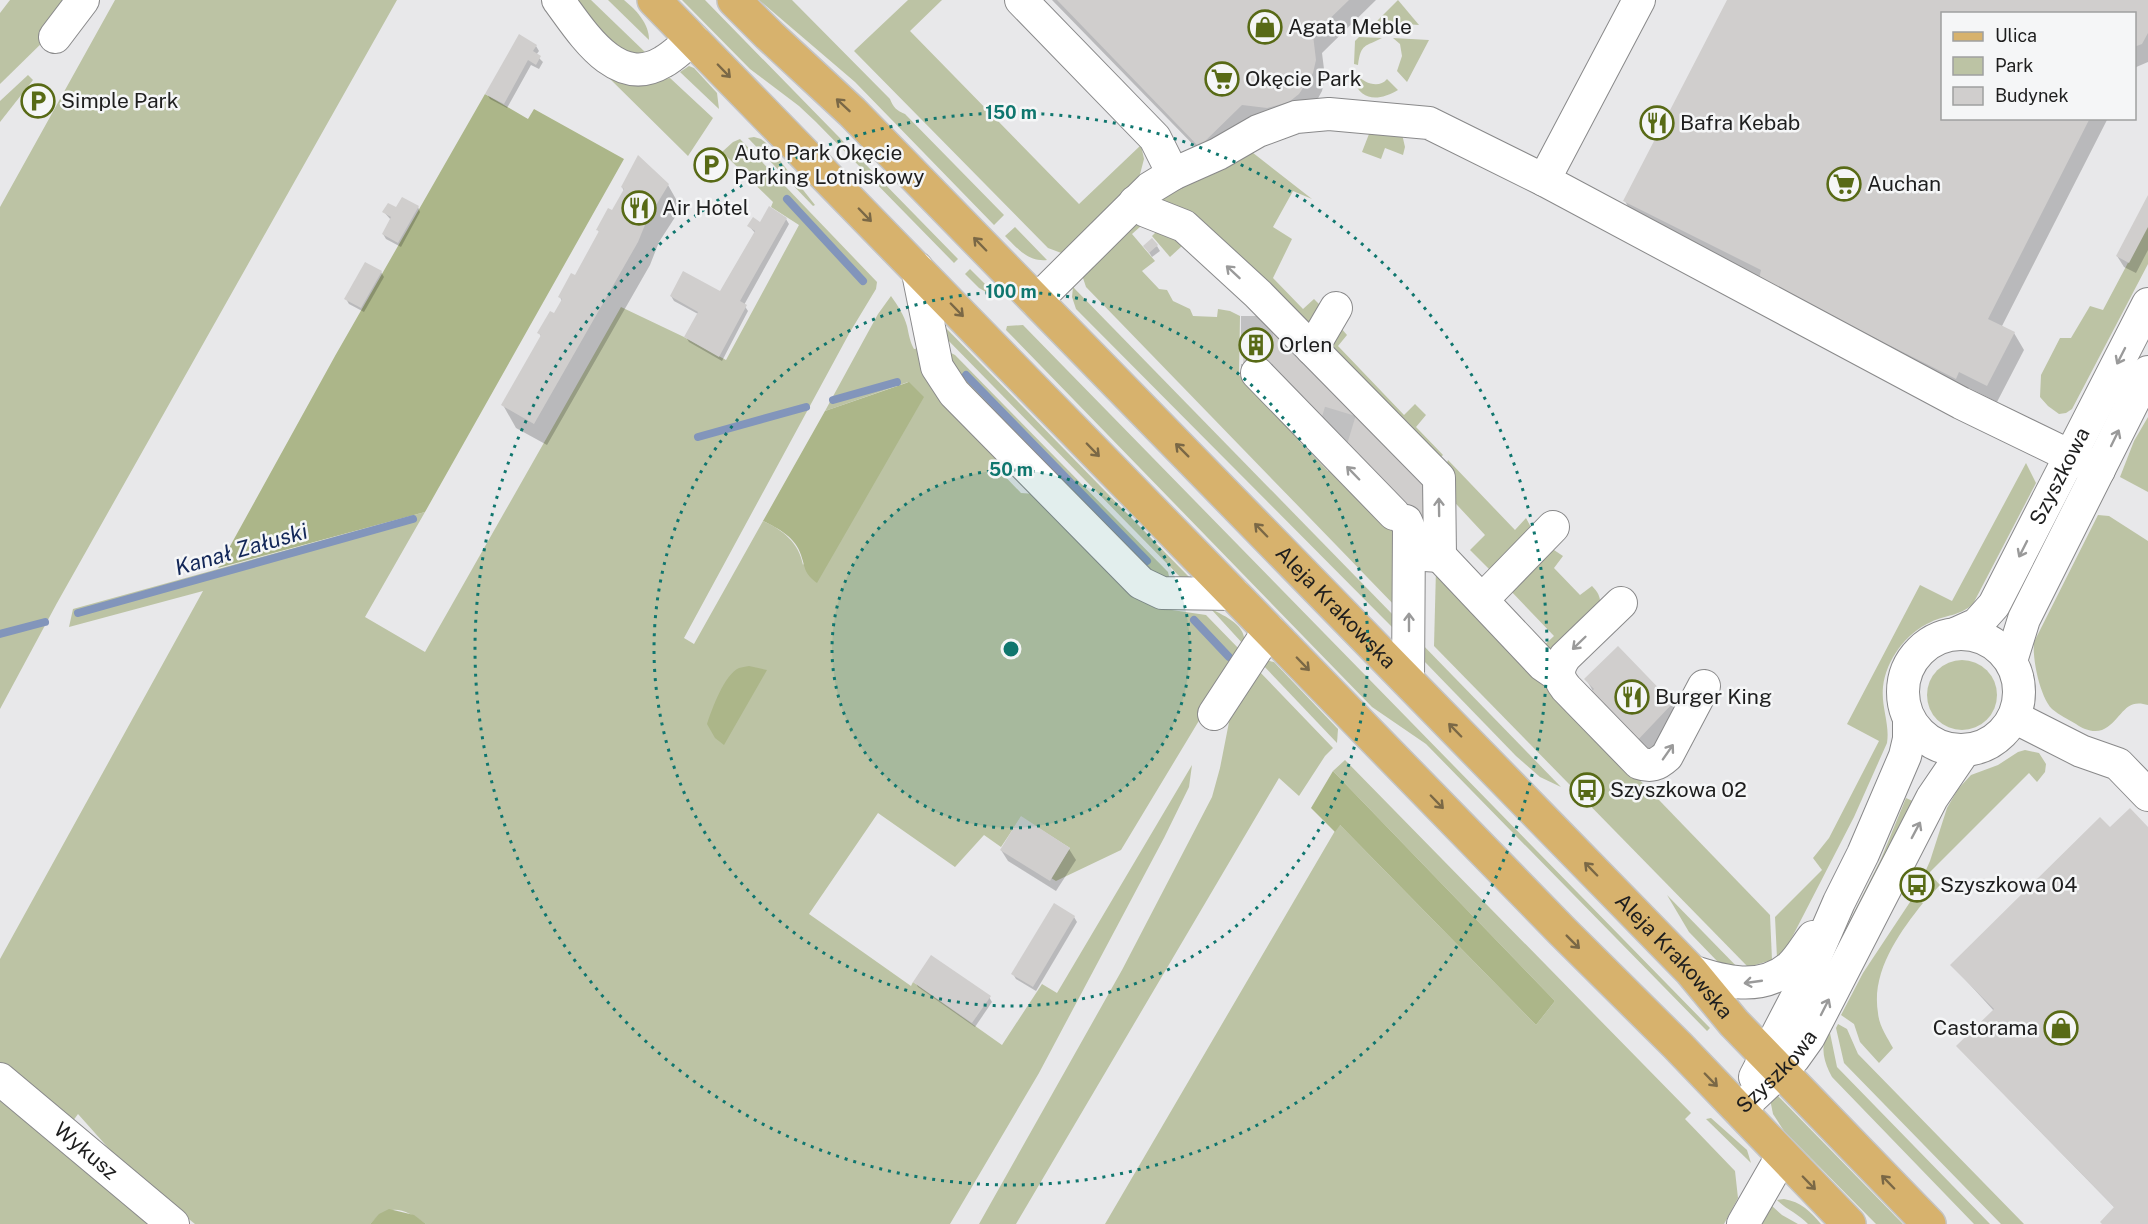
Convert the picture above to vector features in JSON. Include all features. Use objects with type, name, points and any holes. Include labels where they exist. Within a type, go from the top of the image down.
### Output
[{"type":"main road","points":[[654,0],[1554,924],[1677,1045],[1849,1224]]},
{"type":"main road","name":"Aleja Krakowska","points":[[734,0],[852,112],[1408,681],[1691,971],[1734,1023],[1929,1224]]},
{"type":"street","points":[[55,37],[83,0]]},
{"type":"street","points":[[558,0],[599,51],[627,68],[637,70],[663,62],[693,39]]},
{"type":"street","points":[[1021,0],[1155,138],[1173,174]]},
{"type":"street","points":[[1544,180],[1639,0]]},
{"type":"street","points":[[1036,301],[1150,188],[1258,131],[1296,117],[1329,114],[1429,123],[1544,180],[1961,403],[2099,470]]},
{"type":"street","points":[[1136,201],[1146,212],[1184,226],[1257,305],[1312,350],[1347,391],[1439,478],[1440,556]]},
{"type":"street","points":[[916,268],[937,367],[954,393],[1141,583],[1162,593],[1234,594]]},
{"type":"street","name":"Szyszkowa","points":[[1957,633],[1977,624],[1994,605],[2148,304]]},
{"type":"street","points":[[1312,350],[1336,308]]},
{"type":"street","name":"Szyszkowa","points":[[2011,661],[2024,619],[2148,372]]},
{"type":"street","points":[[1257,373],[1409,528],[1408,681]]},
{"type":"street","points":[[1482,600],[1553,527]]},
{"type":"street","points":[[1409,554],[1440,556],[1544,665],[1559,676],[1566,688],[1639,763],[1649,767],[1659,763],[1667,756],[1704,686]]},
{"type":"street","points":[[1559,676],[1560,664],[1565,657],[1621,603]]},
{"type":"street","points":[[1214,714],[1269,630]]},
{"type":"street","points":[[1957,633],[1972,634],[1988,640],[2001,649],[2011,661],[2019,689],[2018,703],[2014,717],[2006,730],[1994,740],[1964,751],[1951,750],[1927,740],[1910,721],[1904,707],[1902,693],[1904,678],[1909,664],[1929,643],[1942,636],[1957,633]]},
{"type":"street","points":[[2014,717],[2081,751],[2118,764],[2148,795]]},
{"type":"street","name":"Szyszkowa","points":[[1739,1110],[1773,1064],[1803,985],[1905,756],[1910,721]]},
{"type":"street","name":"Szyszkowa","points":[[1773,1064],[1794,1058],[1809,1037],[1932,798],[1964,751]]},
{"type":"street","points":[[1691,971],[1735,984],[1757,982],[1773,977],[1791,966],[1839,902]]},
{"type":"street","name":"Wykusz","points":[[0,1079],[173,1224]]},
{"type":"street","points":[[1743,1224],[1782,1156]]},
{"type":"green space","points":[[10,0],[64,0],[50,35],[0,84],[0,13]]},
{"type":"green space","points":[[115,0],[397,0],[57,603],[0,709],[0,207]]},
{"type":"green space","points":[[577,0],[591,0],[646,53],[635,56],[608,43]]},
{"type":"green space","points":[[608,0],[624,0],[633,8],[647,28],[649,40]]},
{"type":"green space","points":[[682,0],[705,0],[958,259],[954,263],[816,122],[799,106],[750,69]]},
{"type":"green space","points":[[759,0],[792,0],[890,99],[892,104],[905,114],[1004,215],[994,225],[855,82]]},
{"type":"green space","points":[[908,0],[942,0],[910,31],[1079,204],[1141,145],[1144,159],[1139,178],[1064,254],[1048,248],[854,51]]},
{"type":"green space","points":[[1398,0],[1419,25],[1376,22]]},
{"type":"green space","points":[[1359,37],[1382,38],[1362,49],[1358,65],[1354,64],[1355,41]]},
{"type":"green space","points":[[1393,38],[1429,40],[1407,82],[1397,71],[1402,56],[1400,44]]},
{"type":"green space","points":[[689,66],[694,68],[717,93],[719,109],[680,72]]},
{"type":"green space","points":[[28,75],[33,80],[0,122],[0,101]]},
{"type":"green space","points":[[606,75],[648,82],[670,78],[713,118],[688,156]]},
{"type":"green space","points":[[1357,75],[1372,84],[1380,84],[1387,79],[1398,90],[1384,96],[1366,96],[1353,80]]},
{"type":"green space","points":[[485,94],[528,119],[534,109],[624,159],[425,512],[218,568],[335,356]]},
{"type":"green space","points":[[1375,129],[1402,134],[1405,147],[1403,155],[1385,148],[1381,159],[1362,152],[1369,134]]},
{"type":"green space","points":[[754,137],[766,143],[815,205],[813,206],[748,138]]},
{"type":"green space","points":[[740,139],[877,282],[876,289],[850,332],[684,638],[694,644],[763,521],[789,538],[798,550],[803,565],[908,382],[825,411],[878,314],[891,296],[904,318],[914,349],[920,348],[997,455],[996,467],[1021,493],[1035,494],[1171,605],[1172,610],[1206,615],[1241,651],[1121,850],[1056,881],[1051,878],[1070,848],[1021,817],[1001,847],[984,835],[955,867],[878,813],[809,914],[911,986],[913,982],[1002,1045],[1042,984],[1057,993],[1192,765],[1189,787],[1164,838],[1039,1073],[950,1224],[426,1224],[404,1211],[390,1210],[384,1212],[370,1224],[195,1224],[128,1170],[78,1114],[70,1125],[0,1062],[0,959],[203,591],[69,627],[73,609],[425,512],[365,617],[425,652],[621,307],[726,360],[799,225],[771,207],[773,202],[722,152]]},
{"type":"green space","points":[[1248,149],[1312,199],[1293,191],[1273,227],[1292,239],[1273,278],[1303,309],[1314,299],[1323,308],[1307,329],[1162,204],[1159,198]]},
{"type":"green space","points":[[1136,225],[1141,226],[1132,234],[1155,261],[1142,271],[1159,289],[1167,290],[1173,301],[1190,309],[1193,316],[1217,317],[1218,309],[1240,316],[1239,375],[1306,434],[1298,440],[1328,471],[1336,465],[1396,522],[1399,610],[1086,287],[1081,272],[1120,230]]},
{"type":"green space","points":[[2148,225],[2148,264],[2072,409],[2059,414],[2040,397],[2041,375],[2060,338],[2071,338],[2090,306],[2103,310]]},
{"type":"green space","points":[[1015,227],[1047,260],[1029,257],[1005,236]]},
{"type":"green space","points":[[1161,227],[1183,245],[1170,257],[1152,236]]},
{"type":"green space","points":[[970,269],[995,294],[995,297],[979,288],[965,274]]},
{"type":"green space","points":[[1073,287],[1398,620],[1395,630],[1076,309],[1072,297]]},
{"type":"green space","points":[[942,324],[1190,578],[1185,582],[940,332]]},
{"type":"green space","points":[[1023,325],[1710,1028],[1707,1031],[1426,744],[1372,707],[1006,330],[1007,326]]},
{"type":"green space","points":[[1340,327],[1347,335],[1338,346],[1404,415],[1415,404],[1426,415],[1416,427],[1443,455],[1433,465],[1328,349]]},
{"type":"green space","points":[[945,350],[955,355],[1168,572],[1170,581],[1157,578],[958,377]]},
{"type":"green space","points":[[909,382],[924,397],[817,583],[808,574],[799,549],[791,539],[763,521],[825,411]]},
{"type":"green space","points":[[2148,417],[2148,492],[2120,477],[2134,441]]},
{"type":"green space","points":[[1448,460],[1515,530],[1526,518],[1533,531],[1495,575],[1470,550],[1485,535],[1445,492],[1444,470]]},
{"type":"green space","points":[[2026,463],[2036,483],[1973,604],[1962,611],[1937,619],[1922,627],[1906,640],[1893,657],[1883,687],[1887,743],[1854,817],[1786,949],[1777,958],[1775,917],[1822,870],[1813,858],[1829,838],[1879,741],[1847,724],[1920,585],[1952,601]]},
{"type":"green space","points":[[2098,515],[2109,516],[2148,541],[2148,705],[2133,704],[2109,726],[2095,731],[2079,726],[2052,709],[2044,696],[2038,677],[2034,642]]},
{"type":"green space","points":[[1548,550],[1554,550],[1563,556],[1554,568],[1580,595],[1592,586],[1598,593],[1600,601],[1600,608],[1554,653],[1540,649],[1554,636],[1508,588]]},
{"type":"green space","points":[[1436,569],[1770,915],[1772,960],[1748,967],[1434,646]]},
{"type":"green space","points":[[1211,609],[1229,618],[1239,627],[1244,638],[1244,645]]},
{"type":"green space","points":[[1418,640],[1561,787],[1540,777],[1516,756],[1424,661]]},
{"type":"green space","points":[[1264,660],[1274,662],[1338,729],[1337,743],[1260,662]]},
{"type":"green space","points":[[1962,660],[1975,663],[1987,670],[1994,682],[1997,695],[1994,708],[1987,720],[1975,727],[1962,730],[1949,727],[1937,720],[1930,708],[1927,695],[1930,682],[1937,670],[1949,663]]},
{"type":"green space","points":[[749,666],[767,670],[724,745],[715,738],[707,724],[719,693],[728,678],[739,668]]},
{"type":"green space","points":[[1257,669],[1333,748],[1325,756],[1299,796],[1279,778],[1016,1224],[979,1224],[1122,970],[1212,797],[1231,712]]},
{"type":"green space","points":[[2025,750],[2039,753],[2046,764],[2045,772],[2037,782],[2029,773],[1929,873],[1940,885],[1927,899],[1917,890],[1930,861],[1947,808],[1958,789],[1971,775],[1998,765]]},
{"type":"green space","points":[[1345,760],[1691,1113],[1685,1119],[1735,1171],[1738,1198],[1724,1224],[1105,1224],[1339,824],[1536,1025],[1555,1001],[1333,771]]},
{"type":"green space","points":[[1333,771],[1555,1001],[1536,1025],[1340,825],[1335,832],[1311,808]]},
{"type":"green space","points":[[1906,798],[1917,803],[1810,999],[1881,859]]},
{"type":"green space","points":[[1667,895],[1743,973],[1718,962],[1689,932]]},
{"type":"green space","points":[[1914,896],[1923,903],[1896,940],[1879,983],[1877,998],[1879,1018],[1893,1048],[1879,1063],[1860,1042],[1854,1024],[1841,1015],[1863,973]]},
{"type":"green space","points":[[1838,1024],[1847,1029],[1858,1054],[2024,1224],[2001,1224],[1844,1063],[1836,1028]]},
{"type":"green space","points":[[1827,1032],[1830,1033],[1837,1067],[1990,1224],[1974,1224],[1832,1077],[1824,1055]]},
{"type":"green space","points":[[1775,1093],[1903,1224],[1876,1224],[1784,1131],[1773,1114],[1769,1094]]},
{"type":"green space","points":[[0,1094],[152,1224],[0,1224]]},
{"type":"green space","points":[[1711,1118],[1747,1150],[1751,1163],[1706,1119]]},
{"type":"green space","points":[[1784,1199],[1805,1208],[1821,1224],[1808,1224],[1777,1200]]},
{"type":"green space","points":[[1772,1206],[1798,1224],[1755,1224],[1765,1210]]},
{"type":"green space","points":[[389,1209],[414,1215],[426,1224],[370,1224],[379,1214]]},
{"type":"building","name":"Okęcie Park","points":[[1057,0],[1349,0],[1313,35],[1316,60],[1313,73],[1299,94],[1289,102],[1267,108],[1242,105],[1199,147]]},
{"type":"building","name":"Auchan","points":[[1727,0],[2148,0],[2148,33],[2142,44],[2136,46],[2136,12],[1941,12],[1941,120],[2089,120],[1988,319],[2015,332],[1987,386],[1959,372],[1956,379],[1759,279],[1761,270],[1623,201]]},
{"type":"building","points":[[519,34],[537,45],[533,51],[541,56],[536,65],[528,60],[504,104],[485,94]]},
{"type":"building","points":[[638,155],[669,184],[534,424],[501,405],[541,335],[537,333],[550,311],[554,313],[562,299],[558,297],[571,273],[575,275],[599,231],[596,230],[608,208],[612,210],[624,189],[621,187]]},
{"type":"building","points":[[2148,195],[2148,227],[2129,263],[2116,256]]},
{"type":"building","points":[[402,197],[419,206],[398,243],[382,234],[391,217],[382,212],[388,203],[396,207]]},
{"type":"building","points":[[769,206],[787,218],[740,301],[747,305],[719,357],[684,337],[698,312],[670,296],[683,271],[720,291],[755,231],[747,226],[753,217],[760,222]]},
{"type":"building","points":[[1152,238],[1158,245],[1149,253],[1143,246]]},
{"type":"building","points":[[365,262],[382,271],[361,308],[344,299]]},
{"type":"building","points":[[1244,316],[1270,316],[1433,487],[1433,522],[1394,521],[1243,373]]},
{"type":"building","name":"Burger King","points":[[1618,646],[1673,703],[1635,743],[1584,679]]},
{"type":"building","name":"Castorama","points":[[2130,808],[2148,827],[2148,1224],[2102,1224],[2100,1222],[2114,1207],[1956,1046],[1994,1009],[1950,965],[2100,817],[2110,827]]},
{"type":"building","points":[[1021,816],[1070,848],[1050,881],[1000,850]]},
{"type":"building","points":[[1054,903],[1075,916],[1033,987],[1011,974]]},
{"type":"building","points":[[931,955],[991,996],[972,1023],[913,982]]},
{"type":"waterway","points":[[787,199],[863,281]]},
{"type":"waterway","points":[[966,375],[1147,561]]},
{"type":"waterway","name":"Kanał Załuski","points":[[833,400],[897,382]]},
{"type":"waterway","name":"Kanał Załuski","points":[[698,437],[806,407]]},
{"type":"waterway","name":"Kanał Załuski","points":[[78,613],[413,519]]},
{"type":"waterway","points":[[1194,620],[1229,657]]},
{"type":"waterway","name":"Kanał Załuski","points":[[0,634],[45,622]]},
{"type":"tunnel","points":[[1257,316],[1257,373]]},
{"type":"tunnel","points":[[1331,442],[1345,396]]},
{"type":"place","name":"Agata Meble","points":[[1265,27]]},
{"type":"place","name":"Okęcie Park","points":[[1222,79]]},
{"type":"place","name":"Simple Park","points":[[38,101]]},
{"type":"place","name":"Bafra Kebab","points":[[1657,123]]},
{"type":"place","name":"Auto Park Okęcie Parking Lotniskowy","points":[[711,165]]},
{"type":"place","name":"Auchan","points":[[1844,184]]},
{"type":"place","name":"Air Hotel","points":[[639,208]]},
{"type":"place","name":"Orlen","points":[[1256,345]]},
{"type":"place","name":"Burger King","points":[[1632,697]]},
{"type":"place","name":"Szyszkowa 02","points":[[1587,790]]},
{"type":"place","name":"Szyszkowa 04","points":[[1917,885]]},
{"type":"place","name":"Castorama","points":[[2061,1028]]}]
